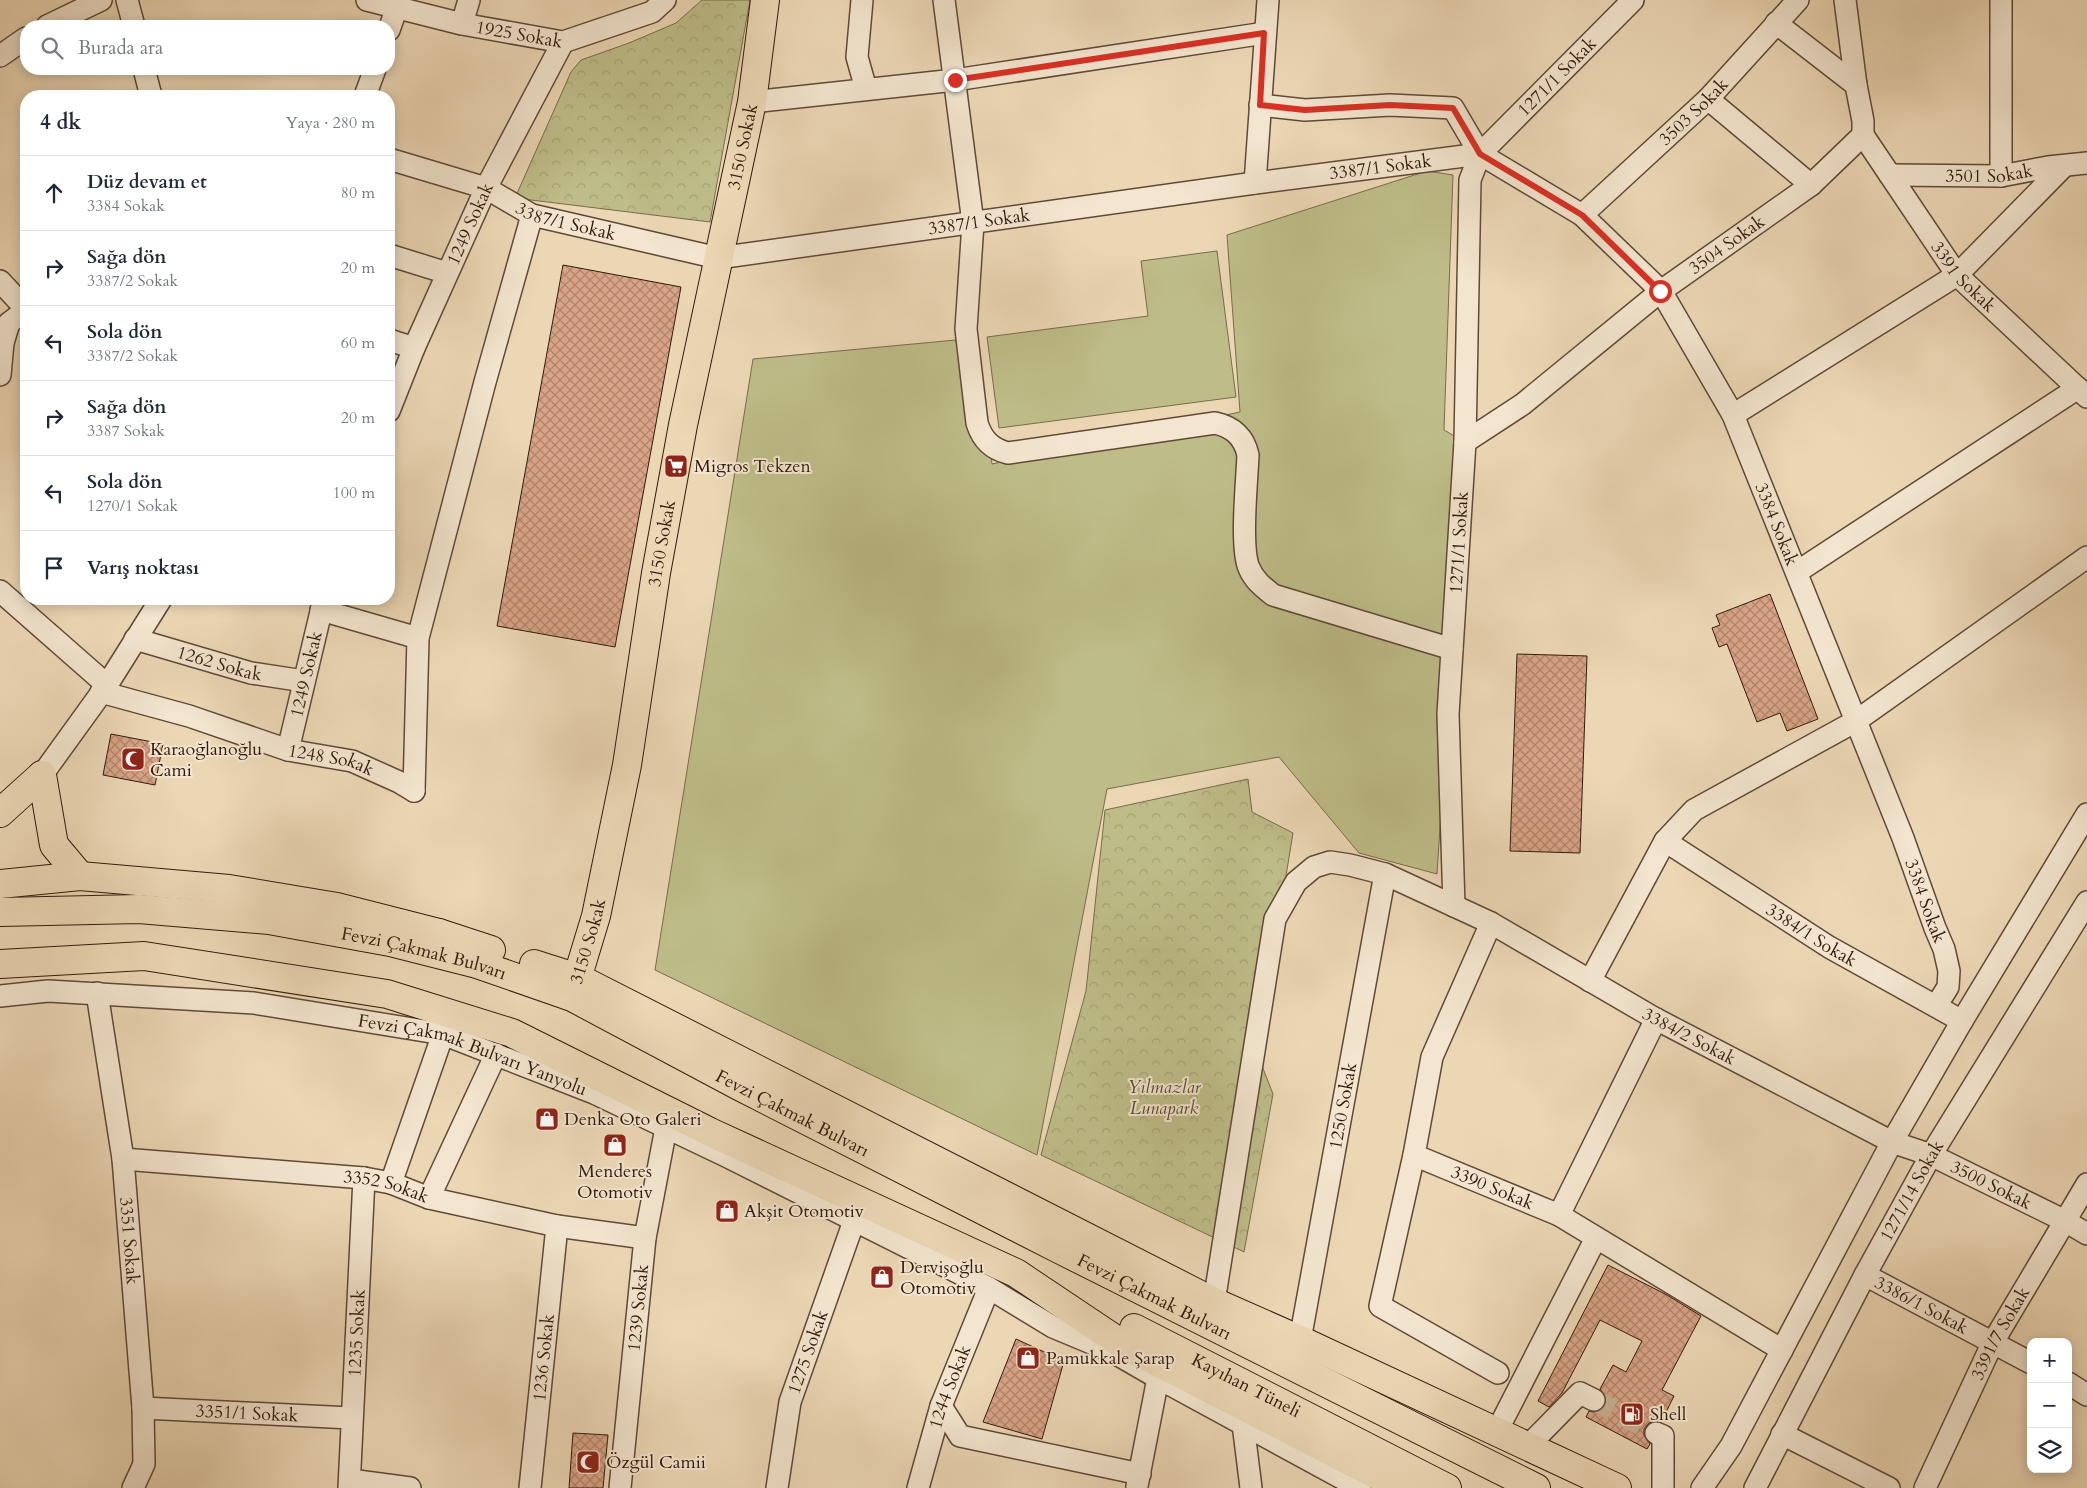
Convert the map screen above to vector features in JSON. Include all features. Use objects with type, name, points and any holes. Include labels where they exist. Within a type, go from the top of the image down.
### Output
[{"type":"main road","name":"3150 Sokak","points":[[575,987],[596,916],[627,765],[661,545],[683,425],[752,102],[765,0]]},
{"type":"main road","points":[[1,811],[42,775]]},
{"type":"main road","points":[[42,775],[54,845],[80,876]]},
{"type":"main road","points":[[0,884],[80,876],[230,889],[338,908],[439,933],[575,987],[1214,1302],[1300,1340],[1617,1488]]},
{"type":"main road","name":"Fevzi Çakmak Bulvarı","points":[[0,912],[139,909],[270,920],[390,942],[575,987],[748,1090],[1536,1488]]},
{"type":"main road","points":[[439,933],[477,964]]},
{"type":"main road","points":[[0,964],[144,956],[387,994],[512,1034],[710,1132],[1016,1273],[1119,1342],[1402,1488]]},
{"type":"main road","points":[[0,975],[48,961]]},
{"type":"main road","name":"Kayıhan Tüneli","points":[[1016,1273],[1118,1320],[1447,1488]]},
{"type":"street","points":[[59,20],[101,0]]},
{"type":"street","points":[[127,0],[132,20]]},
{"type":"street","name":"1925 Sokak","points":[[367,0],[462,24],[563,42],[652,12],[665,0]]},
{"type":"street","points":[[462,24],[469,0]]},
{"type":"street","points":[[862,0],[857,57],[866,88]]},
{"type":"street","points":[[944,0],[973,223],[966,329],[977,422],[980,433],[985,441],[994,448],[1008,454],[1215,423],[1223,425],[1237,434],[1246,447],[1248,455],[1245,550],[1249,568],[1262,587],[1272,594],[1452,649]]},
{"type":"street","points":[[1255,183],[1264,33],[1268,0]]},
{"type":"street","name":"1271/1 Sokak","points":[[1454,906],[1448,714],[1466,442],[1470,180],[1480,154],[1633,0]]},
{"type":"street","name":"3503 Sokak","points":[[1582,215],[1708,99],[1798,0]]},
{"type":"street","points":[[1845,0],[1864,135]]},
{"type":"street","points":[[2000,176],[2001,0]]},
{"type":"street","points":[[392,20],[397,7]]},
{"type":"street","points":[[1776,23],[1856,85]]},
{"type":"street","points":[[752,102],[866,88],[955,80],[1264,33]]},
{"type":"street","points":[[0,56],[20,42]]},
{"type":"street","name":"1249 Sokak","points":[[395,396],[414,348],[486,188],[563,42]]},
{"type":"street","points":[[146,75],[149,90]]},
{"type":"street","points":[[367,90],[373,75]]},
{"type":"street","points":[[1708,99],[1811,185]]},
{"type":"street","points":[[1260,105],[1305,110],[1390,105],[1453,108],[1480,154]]},
{"type":"street","name":"3391 Sokak","points":[[1864,135],[1957,275],[2083,392]]},
{"type":"street","name":"3504 Sokak","points":[[1466,442],[1522,404],[1660,291],[1811,185],[1864,135]]},
{"type":"street","name":"3387/1 Sokak","points":[[395,161],[486,188],[532,214],[718,258],[1255,183],[1480,154]]},
{"type":"street","name":"3384 Sokak","points":[[1480,154],[1582,215],[1660,291],[1733,415],[1903,838],[1944,949],[1949,971],[1948,986],[1936,1006]]},
{"type":"street","name":"3501 Sokak","points":[[1890,175],[2000,176],[2087,163]]},
{"type":"street","points":[[1733,415],[1957,275],[2064,166]]},
{"type":"street","points":[[325,605],[418,638],[485,382],[532,214]]},
{"type":"street","points":[[395,257],[448,273]]},
{"type":"street","points":[[0,281],[20,303]]},
{"type":"street","points":[[0,374],[4,324],[20,313]]},
{"type":"street","points":[[395,342],[414,348]]},
{"type":"street","points":[[1797,572],[2083,392]]},
{"type":"street","points":[[1590,981],[1665,841],[1694,810],[1856,721],[2087,557]]},
{"type":"street","points":[[0,591],[104,688]]},
{"type":"street","points":[[42,775],[104,688],[157,605]]},
{"type":"street","name":"1249 Sokak","points":[[288,750],[322,605]]},
{"type":"street","name":"1248 Sokak","points":[[104,688],[288,750],[352,761],[399,782],[414,791],[418,638]]},
{"type":"street","name":"1262 Sokak","points":[[135,639],[251,673],[304,681]]},
{"type":"street","points":[[1702,1488],[1731,1446],[1892,1142],[1962,1021],[2087,814]]},
{"type":"street","name":"3384/1 Sokak","points":[[1665,841],[1829,947],[1962,1021]]},
{"type":"street","name":"3384/2 Sokak","points":[[1214,1302],[1275,919],[1296,882],[1314,868],[1330,862],[1385,874],[1491,923],[1656,1020],[1892,1142]]},
{"type":"street","name":"1250 Sokak","points":[[1300,1340],[1385,874]]},
{"type":"street","name":"1271/14 Sokak","points":[[1755,1488],[1865,1275],[1931,1155],[2087,902]]},
{"type":"street","points":[[1491,923],[1432,1057],[1414,1155],[1380,1306],[1498,1373]]},
{"type":"street","name":"Fevzi Çakmak Bulvarı Yanyolu","points":[[0,996],[48,991],[254,1003],[443,1034],[594,1094],[854,1221],[989,1288],[1053,1327],[1113,1352],[1360,1488]]},
{"type":"street","name":"3351 Sokak","points":[[98,994],[123,1158],[143,1408],[144,1464],[133,1488]]},
{"type":"street","points":[[1559,1215],[1656,1020]]},
{"type":"street","points":[[391,1183],[443,1034]]},
{"type":"street","points":[[429,1198],[496,1054]]},
{"type":"street","name":"1239 Sokak","points":[[620,1488],[645,1238],[666,1128]]},
{"type":"street","name":"3500 Sokak","points":[[1892,1142],[1931,1155],[2065,1221],[2087,1234]]},
{"type":"street","name":"3390 Sokak","points":[[1414,1155],[1559,1215],[1782,1350]]},
{"type":"street","name":"3352 Sokak","points":[[123,1158],[364,1178],[391,1183],[429,1198],[556,1226],[645,1238]]},
{"type":"street","name":"1235 Sokak","points":[[349,1484],[364,1178]]},
{"type":"street","name":"3391/7 Sokak","points":[[1925,1488],[1993,1342],[2087,1184]]},
{"type":"street","name":"1275 Sokak","points":[[777,1488],[790,1402],[854,1221]]},
{"type":"street","name":"1236 Sokak","points":[[530,1488],[556,1226]]},
{"type":"street","points":[[1497,1431],[1596,1238]]},
{"type":"street","name":"3386/1 Sokak","points":[[1865,1275],[2027,1361]]},
{"type":"street","name":"1244 Sokak","points":[[918,1488],[941,1406],[989,1288]]},
{"type":"street","points":[[941,1406],[960,1436],[1138,1481],[1158,1378]]},
{"type":"street","points":[[2072,1386],[2087,1395]]},
{"type":"street","points":[[1528,1446],[1580,1392],[1594,1400]]},
{"type":"street","name":"3351/1 Sokak","points":[[143,1408],[351,1418]]},
{"type":"street","points":[[1242,1424],[1251,1488]]},
{"type":"street","points":[[1656,1433],[1663,1436],[1663,1488]]},
{"type":"street","points":[[1782,1434],[1889,1488]]},
{"type":"street","points":[[349,1484],[410,1488]]},
{"type":"green space","points":[[702,0],[750,0],[710,222],[515,198],[571,72],[581,60],[629,43],[676,23]]},
{"type":"green space","points":[[1427,171],[1453,175],[1444,430],[1465,442],[1437,874],[1359,853],[1279,757],[1107,789],[1037,1155],[655,970],[753,359],[977,338],[992,464],[1240,412],[1227,235]]},
{"type":"green space","points":[[1217,251],[1236,397],[999,428],[987,337],[1148,316],[1141,261]]},
{"type":"green space","name":"Yılmazlar Lunapark","points":[[1248,779],[1252,812],[1293,833],[1257,1053],[1273,1094],[1244,1252],[1041,1155],[1086,991],[1105,810]]},
{"type":"building","points":[[563,265],[681,287],[615,647],[497,626]]},
{"type":"building","points":[[1770,594],[1818,719],[1787,731],[1780,713],[1757,722],[1727,644],[1719,647],[1712,628],[1720,625],[1716,615]]},
{"type":"building","points":[[1517,654],[1587,656],[1580,853],[1510,851]]},
{"type":"building","name":"Karaoğlanoğlu Cami","points":[[111,734],[163,744],[155,785],[103,775]]},
{"type":"building","points":[[1608,1265],[1667,1295],[1701,1316],[1662,1390],[1674,1396],[1661,1422],[1649,1423],[1644,1429],[1644,1435],[1650,1444],[1647,1449],[1586,1417],[1589,1411],[1595,1412],[1605,1406],[1606,1399],[1600,1389],[1613,1365],[1626,1372],[1642,1341],[1600,1320],[1562,1393],[1549,1407],[1538,1401]]},
{"type":"building","points":[[1016,1339],[1064,1361],[1042,1439],[983,1422]]},
{"type":"building","name":"Özgül Camii","points":[[573,1433],[608,1435],[603,1488],[569,1488]]},
{"type":"tunnel","points":[[1594,1400],[1656,1433]]},
{"type":"place","name":"Migros Tekzen","points":[[676,466]]},
{"type":"place","name":"Karaoğlanoğlu Cami","points":[[133,759]]},
{"type":"place","name":"Denka Oto Galeri","points":[[547,1119]]},
{"type":"place","name":"Menderes Otomotiv","points":[[615,1145]]},
{"type":"place","name":"Akşit Otomotiv","points":[[727,1211]]},
{"type":"place","name":"Dervişoğlu Otomotiv","points":[[882,1277]]},
{"type":"place","name":"Pamukkale Şarap","points":[[1028,1358]]},
{"type":"place","name":"Shell","points":[[1632,1414]]},
{"type":"place","name":"Özgül Camii","points":[[588,1462]]},
{"type":"route","points":[[955,80],[1264,33],[1260,105],[1305,110],[1390,105],[1453,108],[1480,154],[1582,215],[1660,291]]}]
